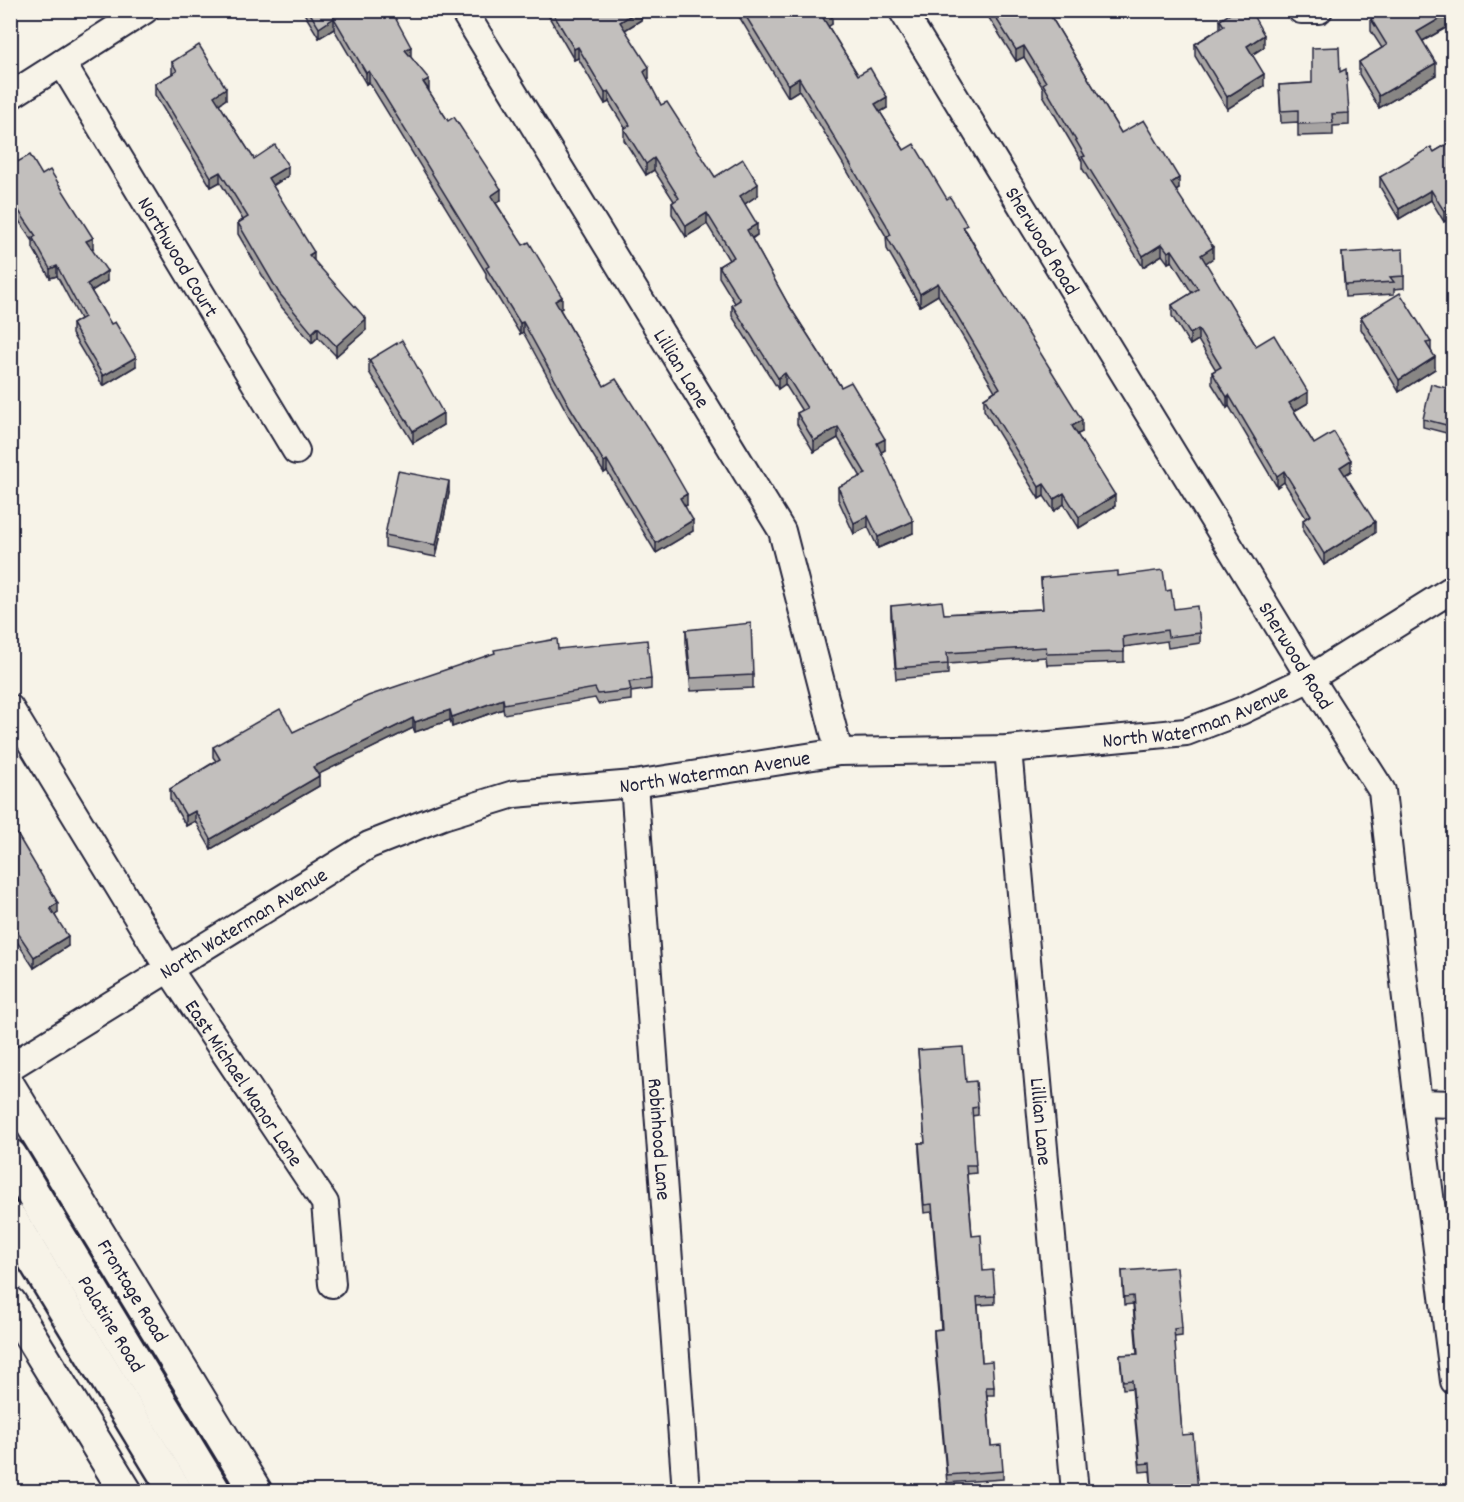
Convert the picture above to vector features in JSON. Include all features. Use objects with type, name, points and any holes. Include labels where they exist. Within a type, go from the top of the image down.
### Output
[{"type":"highway","name":"Palatine Road","points":[[10,1156],[214,1491]]},
{"type":"highway","name":"Palatine Road","points":[[10,1219],[176,1491]]},
{"type":"street","points":[[10,96],[145,10]]},
{"type":"street","name":"Lillian Lane","points":[[464,10],[782,531],[839,752]]},
{"type":"street","name":"Sherwood Road","points":[[902,10],[1310,678],[1383,791],[1418,1103],[1454,1381]]},
{"type":"street","points":[[1301,10],[1319,10]]},
{"type":"street","name":"Northwood Court","points":[[62,63],[296,451]]},
{"type":"street","name":"North Waterman Avenue","points":[[10,1067],[369,845],[443,816],[514,794],[634,784],[839,752],[1008,749],[1186,732],[1241,711],[1310,678],[1454,588]]},
{"type":"street","name":"East Michael Manor Lane","points":[[10,708],[168,968],[325,1203],[332,1284]]},
{"type":"street","name":"Lillian Lane","points":[[1008,749],[1075,1491]]},
{"type":"street","name":"Robinhood Lane","points":[[634,784],[686,1491]]},
{"type":"street","name":"Frontage Road","points":[[10,1088],[256,1491]]},
{"type":"street","points":[[1418,1103],[1454,1104]]},
{"type":"street","points":[[10,1303],[126,1491]]},
{"type":"building","points":[[308,10],[391,10],[411,47],[405,50],[429,79],[423,82],[448,121],[454,117],[501,189],[491,196],[523,245],[529,242],[562,297],[555,301],[604,386],[616,379],[664,454],[687,494],[680,498],[693,520],[656,543],[607,460],[604,462],[570,407],[523,322],[520,323],[486,268],[489,266],[369,71],[366,73],[334,18],[319,28]]},
{"type":"building","points":[[551,10],[639,10],[620,22],[649,67],[644,72],[661,105],[667,102],[715,177],[743,159],[758,184],[740,196],[757,224],[747,230],[788,304],[841,387],[851,382],[885,439],[877,443],[913,521],[878,537],[868,516],[854,523],[838,487],[866,474],[838,427],[814,441],[797,413],[807,408],[785,373],[778,378],[732,305],[740,300],[719,266],[734,257],[707,213],[686,226],[672,203],[679,198],[654,158],[646,164],[624,129],[630,125],[609,91],[605,93],[578,47],[574,49]]},
{"type":"building","points":[[742,10],[830,10],[832,13],[823,18],[858,75],[870,68],[887,97],[875,104],[904,150],[914,144],[947,199],[950,197],[967,225],[963,227],[1082,420],[1072,426],[1115,495],[1079,517],[1064,493],[1054,499],[1044,484],[1039,487],[984,398],[1000,388],[938,283],[920,294],[887,237],[891,235],[886,224],[799,78],[788,85]]},
{"type":"building","points":[[991,10],[1047,10],[1121,133],[1144,120],[1179,178],[1171,183],[1213,247],[1201,255],[1256,346],[1274,335],[1308,392],[1289,403],[1314,444],[1334,432],[1351,460],[1340,467],[1375,522],[1324,554],[1303,520],[1311,515],[1284,471],[1277,476],[1229,395],[1227,397],[1212,372],[1221,367],[1198,329],[1190,334],[1172,305],[1198,289],[1172,250],[1168,252],[1162,244],[1143,256],[1082,157],[1085,156],[1043,84],[1046,82],[1024,46],[1016,50]]},
{"type":"building","points":[[1236,10],[1250,10],[1264,35],[1247,46],[1264,74],[1227,97],[1195,44],[1224,26],[1220,20]]},
{"type":"building","points":[[1385,10],[1454,10],[1454,15],[1451,12],[1417,32],[1436,63],[1379,96],[1359,62],[1387,45],[1371,19]]},
{"type":"building","points":[[199,45],[226,88],[214,96],[254,159],[275,145],[288,166],[268,178],[314,252],[309,255],[366,319],[336,346],[318,327],[312,333],[279,293],[238,223],[248,217],[220,172],[211,177],[155,84],[177,71],[172,62]]},
{"type":"building","points":[[1339,47],[1340,72],[1346,69],[1349,113],[1332,114],[1333,123],[1298,124],[1298,110],[1281,111],[1279,85],[1312,83],[1312,48]]},
{"type":"building","points":[[1454,140],[1454,206],[1444,211],[1431,190],[1399,209],[1380,177],[1431,147],[1434,152]]},
{"type":"building","points":[[30,155],[42,175],[50,170],[93,238],[86,241],[107,271],[87,284],[111,324],[115,322],[136,357],[103,376],[72,324],[84,317],[57,266],[50,269],[33,238],[36,236],[10,198],[10,166]]},
{"type":"building","points":[[1403,249],[1404,276],[1390,277],[1394,282],[1345,285],[1342,253]]},
{"type":"building","points":[[1400,293],[1431,342],[1426,343],[1435,357],[1399,380],[1361,317]]},
{"type":"building","points":[[402,340],[443,413],[413,431],[369,360]]},
{"type":"building","points":[[1431,384],[1454,390],[1454,427],[1423,419]]},
{"type":"building","points":[[398,471],[449,481],[436,545],[385,535]]},
{"type":"building","points":[[1163,570],[1166,591],[1171,590],[1174,609],[1197,606],[1200,633],[1168,637],[1167,630],[1123,637],[1124,652],[1047,654],[1046,647],[947,653],[948,664],[896,668],[891,606],[942,601],[944,614],[1043,609],[1041,578],[1118,571],[1118,576]]},
{"type":"building","points":[[751,623],[753,675],[691,678],[686,630]]},
{"type":"building","points":[[557,639],[558,649],[647,640],[651,679],[629,682],[631,690],[598,694],[595,688],[504,704],[503,699],[452,717],[450,710],[415,722],[413,718],[313,767],[319,776],[211,839],[195,811],[186,816],[170,789],[220,759],[213,747],[280,709],[293,732],[368,696],[495,653],[494,650]]},
{"type":"building","points":[[17,834],[58,903],[50,908],[68,936],[34,957],[10,921],[10,838]]},
{"type":"building","points":[[963,1047],[966,1082],[976,1081],[978,1107],[972,1108],[976,1165],[966,1165],[972,1236],[981,1235],[983,1271],[993,1270],[995,1296],[977,1297],[982,1362],[992,1361],[994,1387],[986,1387],[991,1446],[1001,1445],[1003,1471],[947,1475],[934,1330],[942,1329],[932,1204],[924,1205],[919,1143],[925,1143],[918,1050]]},
{"type":"building","points":[[1177,1267],[1182,1328],[1174,1329],[1182,1435],[1193,1434],[1198,1491],[1152,1491],[1150,1463],[1140,1464],[1132,1380],[1123,1381],[1120,1355],[1138,1354],[1133,1296],[1124,1297],[1122,1271]]}]
